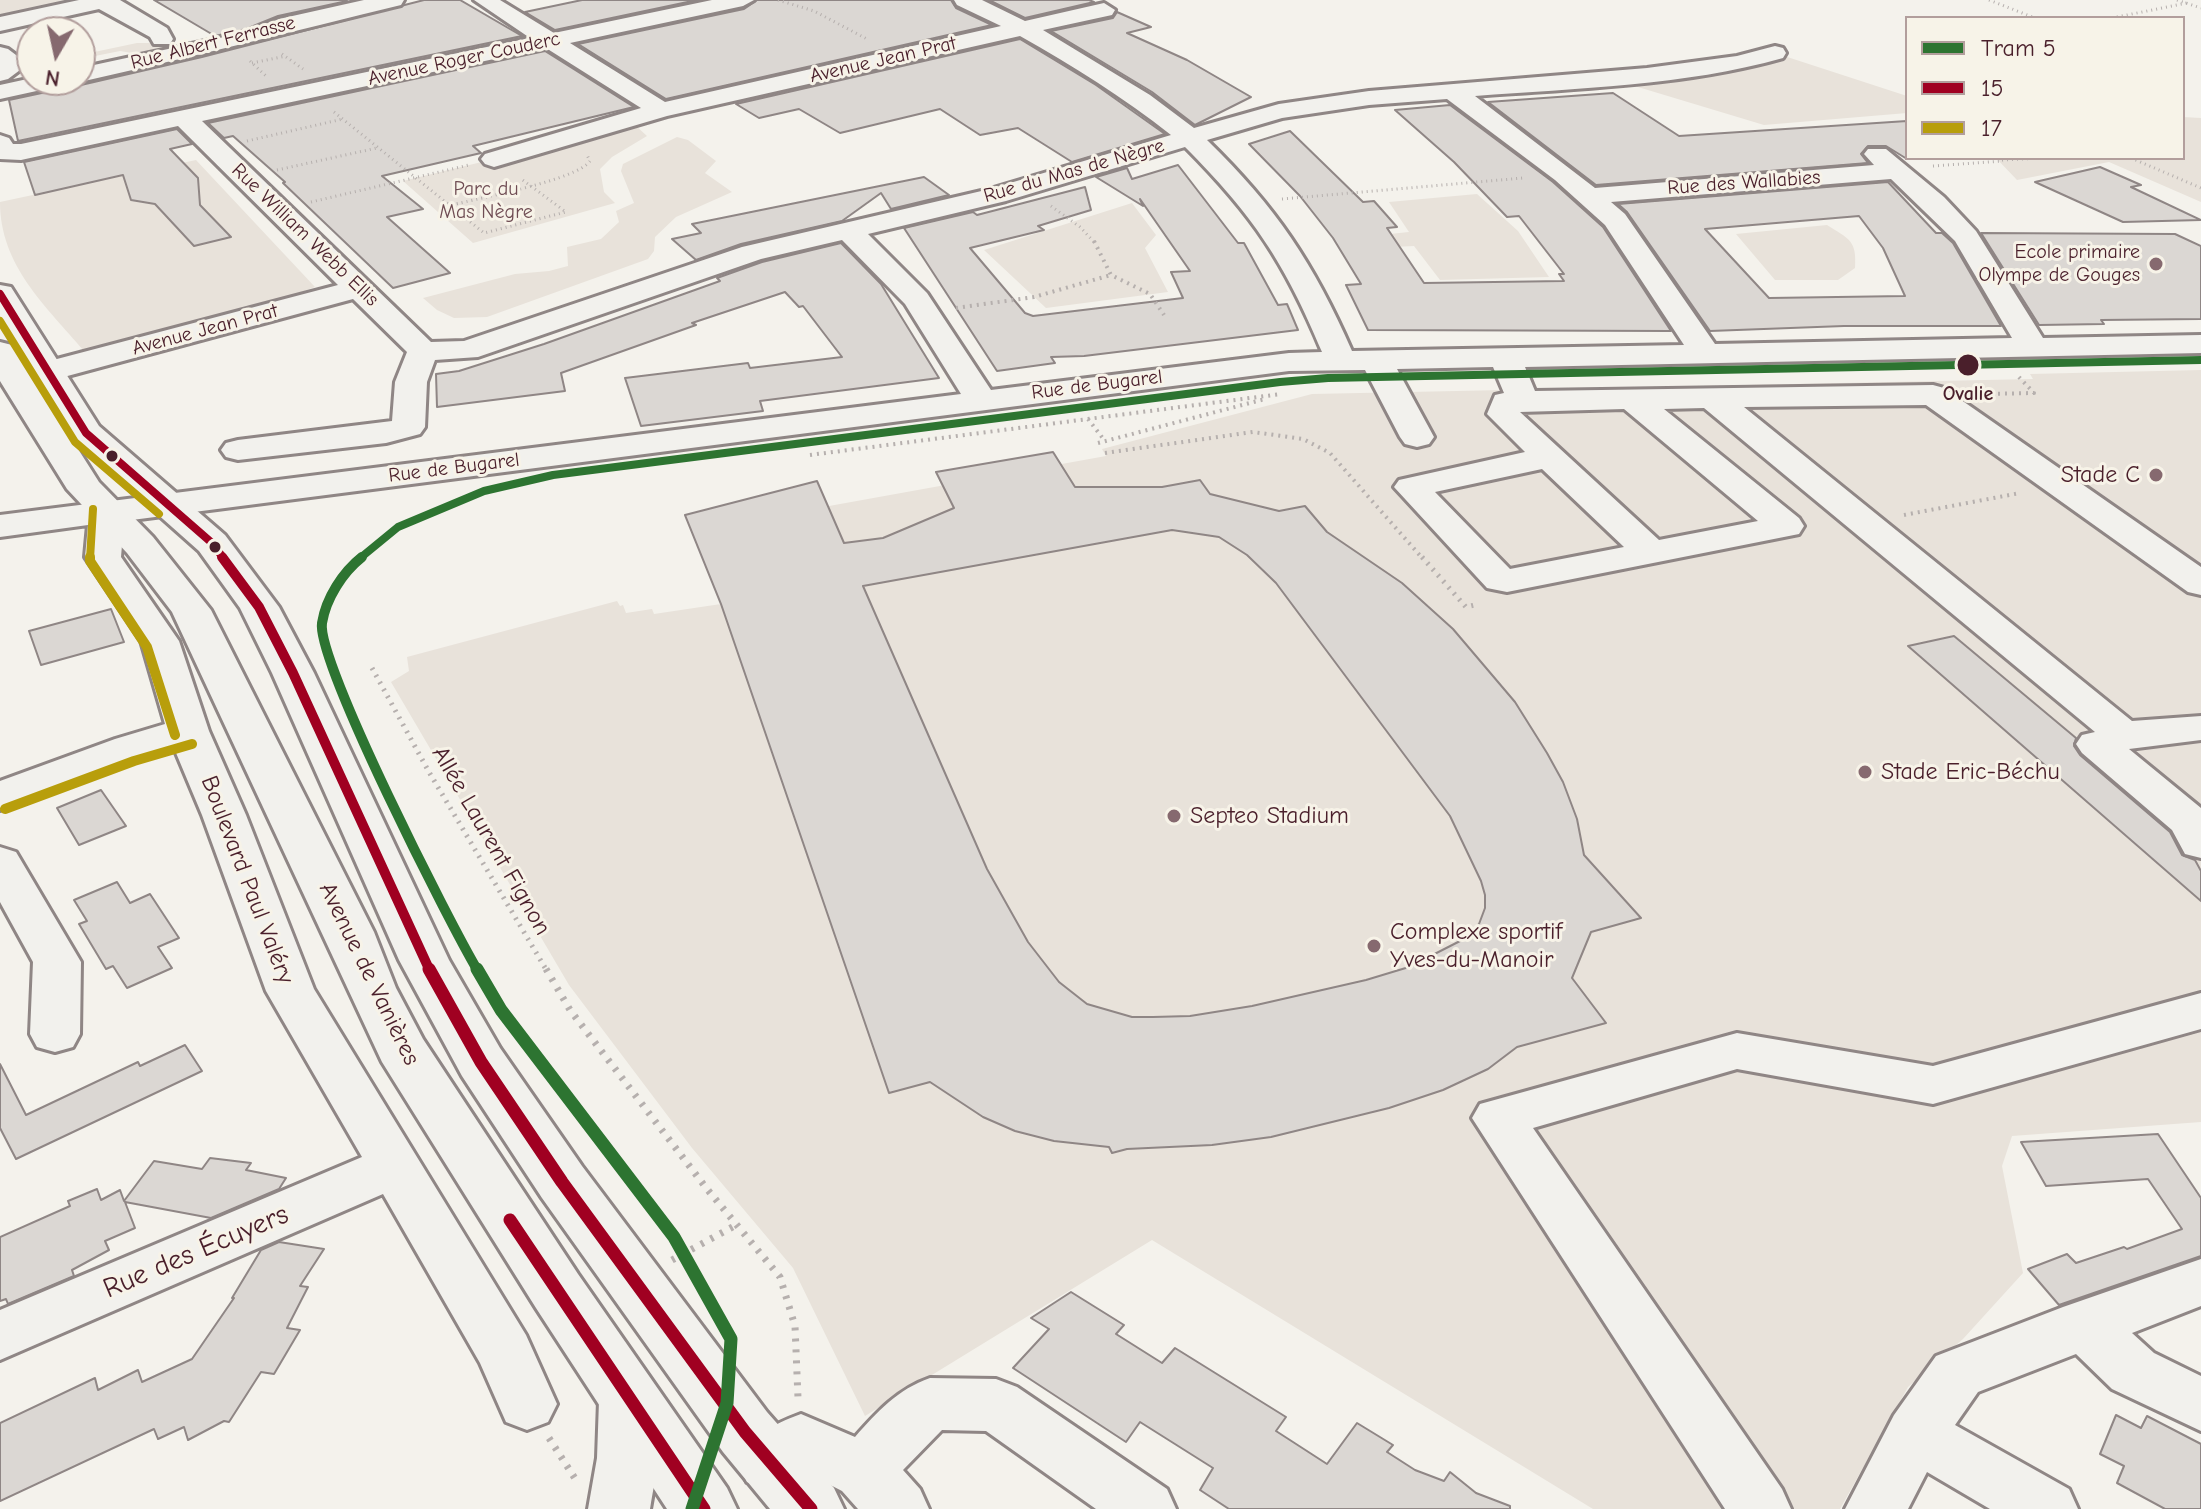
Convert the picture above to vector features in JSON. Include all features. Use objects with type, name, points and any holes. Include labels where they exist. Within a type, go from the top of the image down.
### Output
[{"type":"main road","points":[[0,294],[86,433],[212,543],[259,607],[293,673],[424,960],[481,1062],[562,1182],[785,1452],[811,1509]]},
{"type":"main road","points":[[0,352],[85,489],[107,510]]},
{"type":"main road","name":"Avenue de Vanières","points":[[107,510],[140,545],[191,610],[349,932],[371,988],[401,1048],[629,1401],[704,1509]]},
{"type":"street","points":[[0,24],[104,0],[185,52]]},
{"type":"street","points":[[287,24],[355,0]]},
{"type":"street","name":"Rue Albert Ferrasse","points":[[96,68],[129,53],[185,52],[392,0]]},
{"type":"street","points":[[485,0],[661,110]]},
{"type":"street","name":"Avenue Roger Couderc","points":[[0,143],[3,152],[21,152],[743,0]]},
{"type":"street","points":[[965,0],[1023,28],[1124,87],[1190,136],[1254,201],[1274,226],[1306,280],[1340,359]]},
{"type":"street","name":"Avenue Jean Prat","points":[[494,159],[661,110],[1104,10]]},
{"type":"street","points":[[96,57],[129,53],[162,39]]},
{"type":"street","name":"Rue du Mas de Nègre","points":[[423,351],[454,352],[491,343],[752,253],[1018,188],[1279,111],[1452,91],[1613,79],[1739,63],[1775,53]]},
{"type":"street","points":[[2,96],[16,65]]},
{"type":"street","points":[[1452,91],[1564,174],[1615,220],[1706,354]]},
{"type":"street","name":"Rue William Webb Ellis","points":[[185,119],[423,351]]},
{"type":"street","points":[[1894,163],[1966,237],[2033,347]]},
{"type":"street","name":"Rue des Wallabies","points":[[1590,196],[1894,163]]},
{"type":"street","points":[[848,230],[917,299],[981,400]]},
{"type":"street","name":"Avenue Jean Prat","points":[[49,371],[360,288]]},
{"type":"street","name":"Rue de Bugarel","points":[[0,526],[1251,365],[1340,359],[2201,344]]},
{"type":"street","points":[[238,450],[386,433],[408,427],[411,382],[423,351]]},
{"type":"street","points":[[1505,357],[1523,401]]},
{"type":"street","points":[[1377,359],[1386,383],[1417,437]]},
{"type":"street","points":[[1652,553],[1503,414],[1506,402],[1933,395],[2201,584]]},
{"type":"street","points":[[1712,398],[2112,724],[2117,739],[2097,744],[2190,822],[2201,844]]},
{"type":"street","points":[[1551,457],[1411,487],[1500,580],[1507,581],[1786,526],[1633,400]]},
{"type":"street","name":"Boulevard Paul Valéry","points":[[107,510],[103,557],[160,641],[188,731],[224,815],[290,991],[505,1353],[527,1404]]},
{"type":"street","points":[[2112,724],[2201,709]]},
{"type":"street","points":[[2112,724],[2201,728]]},
{"type":"street","points":[[0,796],[130,748],[188,731]]},
{"type":"street","points":[[0,862],[57,962],[55,1034]]},
{"type":"street","points":[[1760,1509],[1498,1118],[1737,1051],[1933,1085],[2201,1011]]},
{"type":"street","name":"Rue des Écuyers","points":[[0,1336],[392,1167]]},
{"type":"street","points":[[1876,1509],[1915,1434],[1957,1374],[2201,1282]]},
{"type":"street","points":[[2083,1324],[2133,1371],[2201,1405]]},
{"type":"street","points":[[598,1496],[628,1458],[629,1401]]},
{"type":"street","points":[[785,1452],[881,1490],[896,1433],[930,1404],[996,1405],[1145,1509]]},
{"type":"street","points":[[1915,1434],[2047,1509]]},
{"type":"path","points":[[778,0],[814,11],[877,44]]},
{"type":"path","points":[[1989,0],[2030,16]]},
{"type":"path","points":[[2177,0],[2201,8]]},
{"type":"path","points":[[2122,16],[2187,3]]},
{"type":"path","points":[[252,63],[287,56]]},
{"type":"path","points":[[279,209],[417,178],[494,159],[566,212],[484,233],[451,205],[417,178],[378,148],[344,119],[307,93]]},
{"type":"path","points":[[216,148],[344,119]]},
{"type":"path","points":[[246,177],[378,148]]},
{"type":"path","points":[[1894,163],[1975,160]]},
{"type":"path","points":[[2136,160],[2201,188]]},
{"type":"path","points":[[1254,201],[1564,174]]},
{"type":"path","points":[[451,205],[530,185]]},
{"type":"path","points":[[1018,188],[1075,222],[1103,250],[1111,275]]},
{"type":"path","points":[[926,313],[1034,297],[1111,275],[1150,294],[1164,315]]},
{"type":"path","points":[[810,455],[1281,394],[1098,443]]},
{"type":"path","points":[[1087,418],[1105,441]]},
{"type":"path","name":"Allée Laurent Fignon","points":[[372,668],[429,772],[584,1029],[707,1189],[780,1277],[795,1326],[785,1452]]},
{"type":"path","points":[[527,1404],[598,1496]]},
{"type":"green space","points":[[0,0],[65,0],[68,2],[0,16]]},
{"type":"green space","points":[[137,43],[158,43],[171,49],[150,56],[120,51],[96,56],[96,52]]},
{"type":"green space","points":[[1775,53],[1905,95],[1905,113],[1764,125],[1618,81]]},
{"type":"green space","points":[[2185,117],[2201,118],[2201,202],[2109,162],[2017,180],[1998,160],[2185,160]]},
{"type":"green space","name":"Parc du Mas Nègre","points":[[635,125],[647,136],[612,157],[600,169],[604,192],[615,203],[473,243],[403,181]]},
{"type":"green space","points":[[677,137],[688,140],[716,161],[705,173],[732,192],[676,217],[655,237],[654,251],[648,259],[487,317],[454,318],[437,310],[423,298],[515,274],[568,266],[567,247],[601,239],[619,222],[616,211],[634,203],[621,171],[623,164]]},
{"type":"green space","points":[[196,160],[315,287],[280,300],[84,351],[41,301],[17,265],[2,225],[0,202]]},
{"type":"green space","points":[[1477,194],[1518,231],[1549,277],[1440,280],[1414,246],[1351,249],[1341,239],[1409,232],[1389,202]]},
{"type":"green space","points":[[1132,203],[1156,235],[1145,248],[1168,292],[1046,308],[984,250]]},
{"type":"green space","points":[[1827,225],[1846,237],[1855,251],[1855,268],[1838,280],[1775,280],[1736,234]]},
{"type":"green space","name":"Complexe sportif Yves-du-Manoir","points":[[2201,370],[2201,1122],[2012,1136],[2002,1166],[2023,1273],[1963,1339],[1908,1387],[1840,1509],[1593,1509],[1152,1240],[865,1416],[793,1268],[692,1148],[569,985],[391,682],[409,671],[407,657],[617,601],[626,613],[652,609],[654,614],[721,604],[818,508],[1106,456],[1102,449],[1312,394],[2033,379],[2030,374]]},
{"type":"building","points":[[154,0],[347,1],[278,16],[246,29],[215,36]]},
{"type":"building","points":[[424,0],[460,0],[522,36],[18,141],[9,100],[28,96],[96,96],[96,82]]},
{"type":"building","points":[[582,0],[697,0],[555,30],[525,12]]},
{"type":"building","points":[[757,0],[951,0],[956,8],[992,25],[666,99],[578,44],[744,9]]},
{"type":"building","points":[[989,0],[1089,0],[1094,2],[1025,18]]},
{"type":"building","points":[[1117,12],[1151,27],[1127,33],[1187,60],[1251,97],[1195,125],[1152,92],[1051,31],[1113,18]]},
{"type":"building","points":[[1020,39],[1096,85],[1165,134],[1072,162],[1018,128],[980,135],[940,109],[840,133],[799,109],[759,118],[736,104]]},
{"type":"building","points":[[545,51],[634,107],[473,146],[481,153],[382,176],[423,209],[387,217],[450,273],[393,288],[285,182],[233,136],[224,138],[208,123]]},
{"type":"building","points":[[1613,93],[1679,136],[1905,121],[1905,158],[1886,146],[1868,146],[1861,154],[1868,163],[1596,185],[1488,102]]},
{"type":"building","points":[[1450,105],[1553,182],[1603,227],[1671,331],[1368,330],[1346,285],[1361,284],[1333,238],[1300,196],[1249,144],[1290,131],[1363,202],[1374,201],[1397,227],[1387,228],[1424,283],[1564,281],[1559,274],[1564,274],[1519,216],[1507,217],[1454,162],[1395,110]]},
{"type":"building","points":[[177,129],[192,144],[170,149],[198,178],[200,205],[231,237],[194,246],[155,204],[131,200],[123,175],[35,195],[24,162]]},
{"type":"building","points":[[1178,165],[1238,243],[1244,243],[1278,305],[1287,304],[1298,330],[1084,356],[1051,357],[1055,363],[997,371],[904,228],[973,212],[977,215],[1085,187],[1091,210],[1038,226],[1044,230],[970,248],[1025,313],[1033,316],[1183,298],[1171,272],[1190,271],[1140,199],[1143,206],[1096,177],[1127,168],[1132,179]]},
{"type":"building","points":[[2100,167],[2141,185],[2131,187],[2201,220],[2123,222],[2035,182]]},
{"type":"building","points":[[924,177],[949,195],[891,209],[881,193],[842,221],[741,244],[696,260],[672,239],[701,233],[692,224]]},
{"type":"building","points":[[1888,182],[1936,233],[1942,233],[1953,243],[2001,326],[1844,326],[1710,331],[1627,212],[1618,204]],"holes":[[[1859,216],[1883,248],[1905,296],[1769,298],[1705,229]]]},
{"type":"building","points":[[1981,233],[2175,234],[2201,246],[2201,319],[2101,320],[2104,324],[2039,325]]},
{"type":"building","points":[[841,243],[881,284],[939,378],[760,401],[763,411],[641,426],[625,378],[748,363],[750,368],[842,357],[803,306],[799,307],[785,292],[692,323],[696,325],[561,373],[565,391],[437,407],[436,374],[459,371],[544,344],[720,281],[717,278],[762,262]]},
{"type":"building","points":[[1053,452],[1075,487],[1162,487],[1200,480],[1210,494],[1279,511],[1305,506],[1327,532],[1402,583],[1453,629],[1515,702],[1563,782],[1577,819],[1584,855],[1641,918],[1591,932],[1572,978],[1606,1023],[1517,1047],[1488,1069],[1443,1090],[1389,1108],[1271,1137],[1212,1145],[1127,1149],[1112,1153],[1109,1147],[1054,1141],[1015,1131],[983,1117],[930,1082],[889,1093],[721,604],[685,515],[817,481],[844,543],[883,538],[954,508],[936,472]],"holes":[[[1172,530],[1219,537],[1247,555],[1276,583],[1450,816],[1481,881],[1485,908],[1479,924],[1464,939],[1409,967],[1252,1006],[1190,1016],[1132,1017],[1087,1004],[1059,982],[1028,942],[987,869],[863,586]]]},
{"type":"building","points":[[111,609],[124,642],[41,665],[29,631]]},
{"type":"building","points":[[1954,636],[2076,738],[2074,746],[2080,755],[2170,832],[2182,855],[2195,860],[2201,871],[2201,901],[1908,646]]},
{"type":"building","points":[[101,790],[126,826],[79,845],[57,808]]},
{"type":"building","points":[[117,882],[130,903],[150,894],[179,938],[158,947],[172,968],[127,988],[113,966],[106,969],[79,924],[87,921],[74,900]]},
{"type":"building","points":[[185,1045],[202,1071],[16,1159],[0,1128],[0,1064],[26,1115],[138,1062],[140,1066]]},
{"type":"building","points":[[2158,1134],[2201,1198],[2201,1256],[2059,1305],[2028,1269],[2067,1254],[2076,1263],[2182,1229],[2148,1179],[2046,1186],[2021,1142]]},
{"type":"building","points":[[210,1158],[251,1163],[246,1170],[286,1178],[279,1189],[211,1218],[125,1202],[135,1228],[105,1241],[109,1250],[72,1270],[74,1276],[8,1304],[6,1299],[0,1301],[0,1237],[70,1206],[68,1201],[97,1189],[101,1200],[120,1190],[124,1201],[154,1161],[202,1169]]},
{"type":"building","points":[[279,1242],[324,1249],[300,1286],[308,1287],[287,1328],[300,1330],[274,1374],[261,1372],[229,1422],[224,1421],[188,1440],[184,1427],[158,1439],[154,1429],[0,1501],[0,1423],[95,1378],[98,1390],[138,1370],[142,1382],[192,1359],[234,1298],[261,1250]]},
{"type":"building","points":[[1071,1292],[1124,1325],[1116,1334],[1162,1363],[1175,1348],[1286,1417],[1276,1431],[1327,1464],[1357,1423],[1393,1445],[1387,1452],[1415,1470],[1444,1481],[1450,1472],[1476,1493],[1510,1506],[1510,1509],[1229,1509],[1200,1490],[1213,1468],[1140,1422],[1126,1442],[1013,1368],[1049,1329],[1031,1318]]},
{"type":"building","points":[[2116,1415],[2141,1428],[2147,1416],[2201,1444],[2201,1509],[2165,1509],[2117,1483],[2124,1466],[2100,1454]]},
{"type":"tram line","name":"5","points":[[692,1509],[727,1403],[731,1339],[674,1237],[501,1010],[474,964],[402,822],[334,673],[321,625],[336,586],[349,567],[398,527],[484,491],[553,475],[1280,382],[1328,378],[2201,360]]},
{"type":"transit line","name":"15","points":[[0,294],[86,433],[212,543],[259,607],[293,673],[424,960],[481,1062],[562,1182],[745,1432],[811,1509]]},
{"type":"transit line","name":"17","points":[[0,321],[75,442],[159,514]]},
{"type":"transit line","name":"17","points":[[93,509],[90,561],[147,647],[175,735]]},
{"type":"transit line","name":"17","points":[[5,809],[134,761],[192,744]]},
{"type":"transit line","name":"15","points":[[510,1220],[704,1509]]},
{"type":"place","name":"Ecole primaire Olympe de Gouges","points":[[2156,264]]},
{"type":"place","name":"Ovalie","points":[[1968,365]]},
{"type":"place","name":"Stade C","points":[[2156,475]]},
{"type":"place","name":"Stade Eric-Béchu","points":[[1865,772]]},
{"type":"place","name":"Septeo Stadium","points":[[1174,816]]},
{"type":"place","name":"Complexe sportif Yves-du-Manoir","points":[[1374,946]]}]
